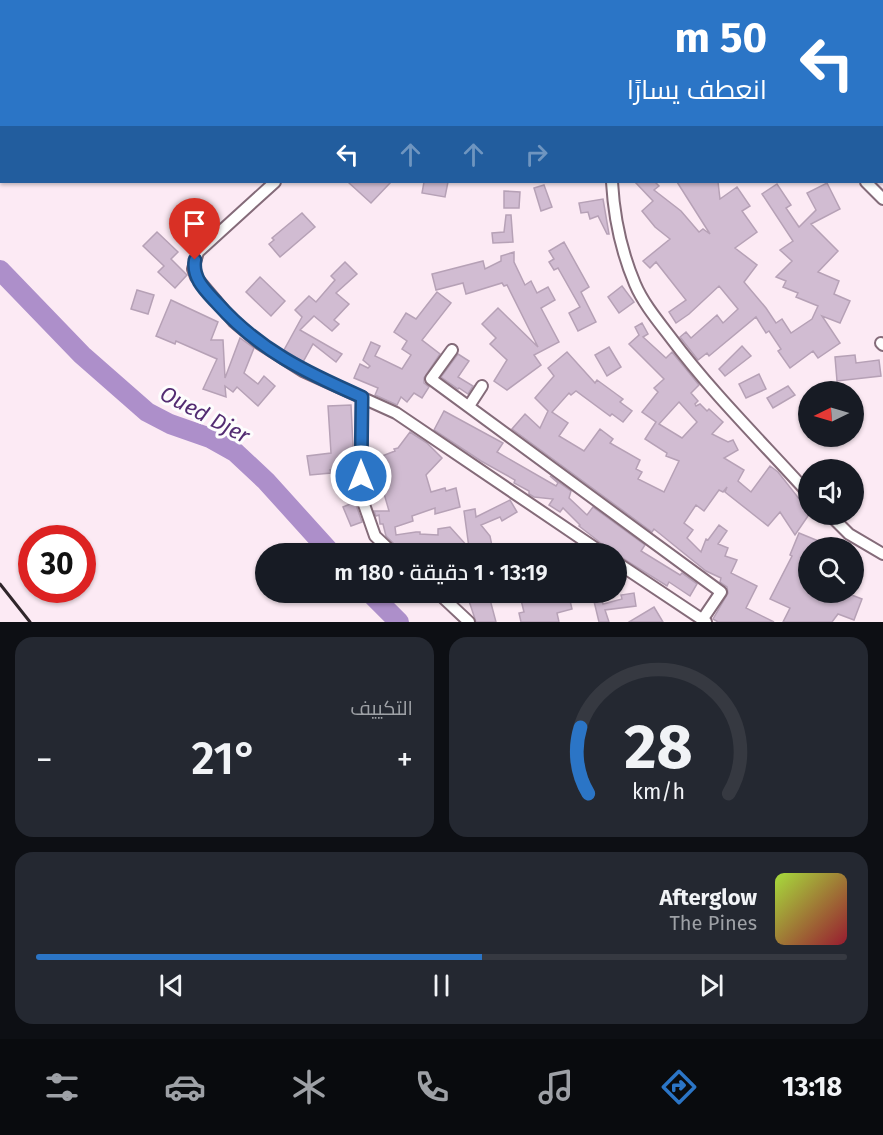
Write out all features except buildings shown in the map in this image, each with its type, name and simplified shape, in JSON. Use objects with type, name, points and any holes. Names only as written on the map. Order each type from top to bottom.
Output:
[{"type":"street","points":[[274,183],[198,252],[193,269],[206,291],[234,322],[260,343],[303,370],[396,413],[588,543]]},
{"type":"street","points":[[612,183],[614,213],[623,252],[636,287],[656,319],[692,366],[798,481]]},
{"type":"street","points":[[867,183],[883,199]]},
{"type":"street","points":[[452,350],[431,379],[721,592],[704,621],[627,569]]},
{"type":"street","points":[[468,406],[482,386]]},
{"type":"street","points":[[362,397],[361,496],[375,536],[382,543]]},
{"type":"street","points":[[840,525],[849,534],[883,554]]},
{"type":"street","points":[[449,603],[469,622]]},
{"type":"waterway","name":"Oued Djer","points":[[0,270],[82,355],[147,412],[170,424],[210,438],[235,452],[266,481],[322,543]]},
{"type":"waterway","name":"Oued Djer","points":[[380,603],[399,622]]},
{"type":"railway","points":[[0,584],[30,622]]},
{"type":"route","points":[[195,260],[193,269],[196,277],[234,322],[260,343],[303,370],[362,397],[361,476]]}]
